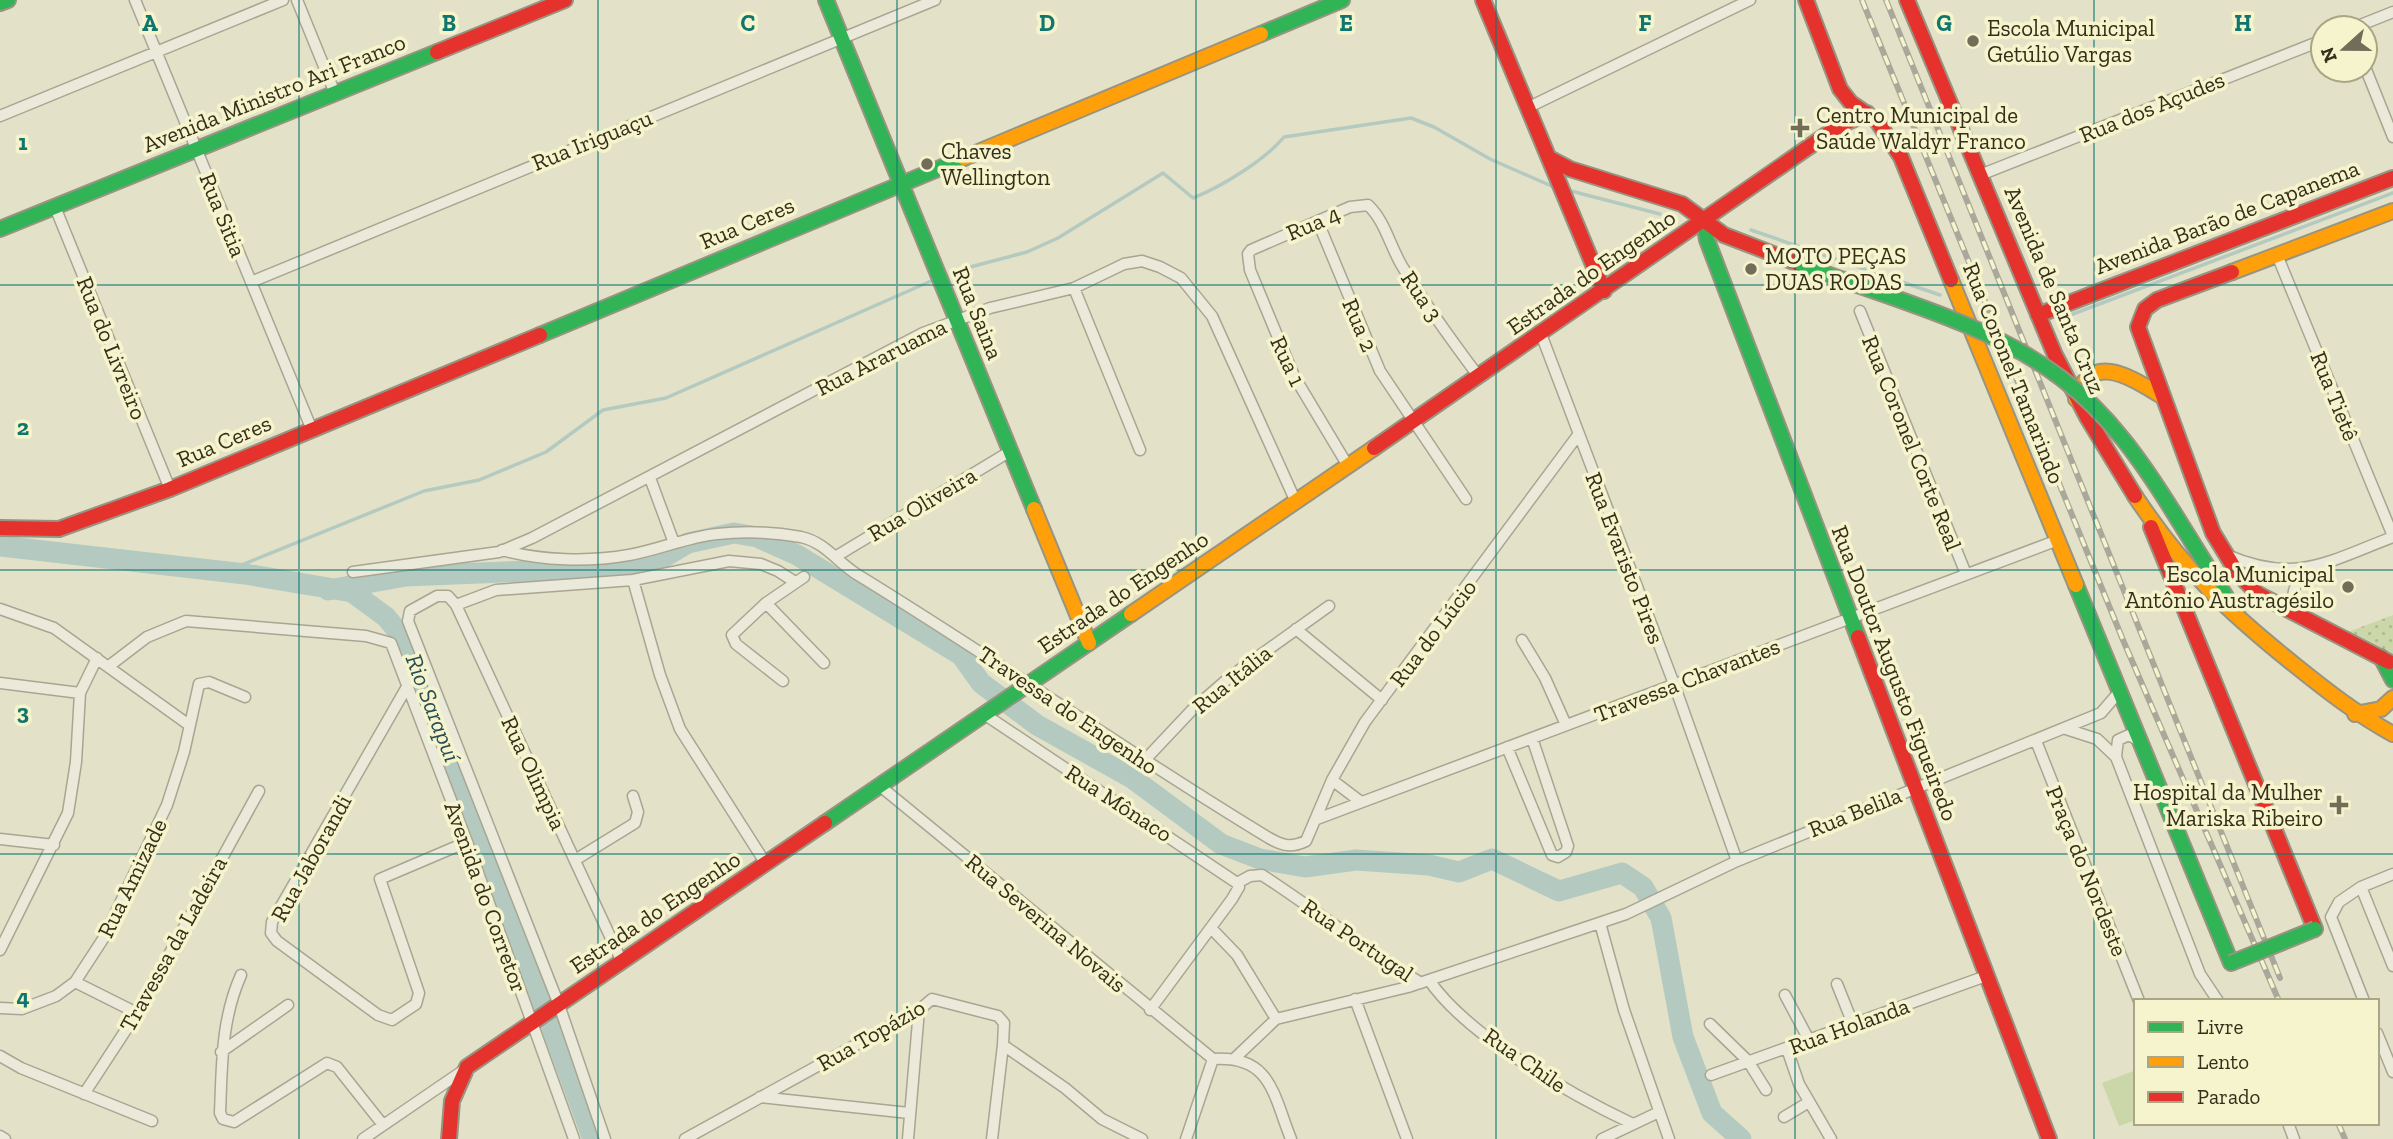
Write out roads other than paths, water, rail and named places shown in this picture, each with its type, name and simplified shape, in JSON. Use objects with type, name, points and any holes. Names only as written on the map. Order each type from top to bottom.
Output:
[{"type":"street","points":[[0,3],[8,0]]},
{"type":"street","name":"Rua Sitia","points":[[135,0],[312,430]]},
{"type":"street","points":[[0,116],[283,0]]},
{"type":"street","points":[[297,0],[334,91]]},
{"type":"street","name":"Avenida Ministro Ari Franco","points":[[0,229],[197,150],[334,91],[565,0]]},
{"type":"street","name":"Rua Saina","points":[[826,0],[1089,643]]},
{"type":"street","name":"Rua Iriguaçu","points":[[251,282],[935,0]]},
{"type":"street","name":"Rua Ceres","points":[[0,528],[60,529],[170,489],[1342,0]]},
{"type":"street","points":[[1483,0],[1605,291]]},
{"type":"street","points":[[1529,107],[1750,0]]},
{"type":"street","name":"Rua Coronel Tamarindo","points":[[1806,0],[1840,89],[1851,103],[1867,113],[1887,132],[1901,157],[2231,963],[2315,929],[2142,503]]},
{"type":"street","name":"Avenida de Santa Cruz","points":[[1907,0],[2076,400],[2142,503],[2192,573],[2245,626],[2355,714],[2393,734]]},
{"type":"street","name":"Rua dos Açudes","points":[[1980,175],[2309,45]]},
{"type":"street","points":[[2372,84],[2393,137]]},
{"type":"street","name":"Estrada do Engenho","points":[[449,1139],[450,1103],[455,1087],[467,1067],[1605,291],[1839,126],[1867,113]]},
{"type":"street","points":[[1551,159],[1570,169],[1682,204],[1704,222],[1740,242],[1990,340],[2039,363],[2079,393],[2120,435],[2175,513],[2196,554],[2245,626]]},
{"type":"street","name":"Avenida Barão de Capanema","points":[[2038,315],[2393,178]]},
{"type":"street","name":"Rua 4","points":[[1251,250],[1362,205],[1374,211]]},
{"type":"street","name":"Rua do Livreiro","points":[[55,207],[170,489]]},
{"type":"street","name":"Rua 3","points":[[1374,211],[1400,264],[1479,377]]},
{"type":"street","points":[[2393,211],[2157,300],[2145,309],[2138,327],[2160,395],[2223,553],[2258,594],[2387,661],[2393,680]]},
{"type":"street","name":"Rua 2","points":[[1318,222],[1380,370],[1466,499]]},
{"type":"street","name":"Rua Doutor Augusto Figueiredo","points":[[1704,222],[1707,240],[2049,1139]]},
{"type":"street","name":"Rua 1","points":[[1251,250],[1248,254],[1250,270],[1294,376],[1348,466]]},
{"type":"street","name":"Rua Tietê","points":[[2277,255],[2393,537]]},
{"type":"street","name":"Rua Araruama","points":[[353,572],[502,550],[532,538],[650,478],[895,346],[956,320],[1074,288],[1110,270],[1142,261],[1181,278],[1212,316],[1296,502]]},
{"type":"street","points":[[1074,288],[1140,450]]},
{"type":"street","name":"Rua Coronel Corte Real","points":[[1860,311],[1966,574]]},
{"type":"street","name":"Rua Evaristo Pires","points":[[1541,334],[1674,684],[1737,861]]},
{"type":"street","points":[[2076,400],[2078,388],[2086,378],[2112,371],[2124,374],[2160,395]]},
{"type":"street","name":"Rua do Lúcio","points":[[1306,841],[1332,780],[1353,740],[1578,435]]},
{"type":"street","name":"Rua Oliveira","points":[[835,557],[1009,452]]},
{"type":"street","points":[[650,478],[674,543]]},
{"type":"street","name":"Travessa do Engenho","points":[[502,550],[527,556],[595,559],[630,555],[713,534],[745,531],[811,539],[1021,689],[1284,846],[1306,841]]},
{"type":"street","points":[[2223,553],[2257,566],[2292,571],[2308,569],[2393,537]]},
{"type":"street","name":"Travessa Chavantes","points":[[1317,818],[2057,540]]},
{"type":"street","points":[[456,605],[510,587],[633,580],[729,561],[761,564],[799,580],[734,630],[732,639],[783,681]]},
{"type":"street","points":[[2299,617],[2292,598],[2295,586],[2308,569]]},
{"type":"street","points":[[633,580],[660,675],[680,729],[766,864]]},
{"type":"street","name":"Avenida do Corretor","points":[[456,605],[448,596],[437,596],[413,608],[408,621],[605,1139]]},
{"type":"street","points":[[766,603],[824,663]]},
{"type":"street","name":"Rua Olimpia","points":[[456,605],[622,961]]},
{"type":"street","name":"Rua Itália","points":[[1144,761],[1192,710],[1231,676],[1329,606]]},
{"type":"street","points":[[0,609],[54,628],[189,725]]},
{"type":"street","name":"Avenida do Corretor","points":[[109,666],[167,626],[197,620],[384,640],[396,651],[535,1021],[574,1139]]},
{"type":"street","points":[[1296,629],[1382,700]]},
{"type":"street","points":[[1522,640],[1545,677],[1566,726]]},
{"type":"street","points":[[0,950],[3,936],[54,845],[73,792],[80,693],[97,658]]},
{"type":"street","name":"Rua Amizade","points":[[0,1008],[22,1009],[43,1004],[75,982],[112,922],[155,831],[181,762],[196,688],[209,682],[245,697]]},
{"type":"street","points":[[0,683],[80,693]]},
{"type":"street","name":"Rua Jaborandi","points":[[408,685],[312,848],[272,922],[271,933],[277,941],[378,1015],[392,1020],[416,1004],[419,993],[380,879],[467,842]]},
{"type":"street","name":"Rua Belila","points":[[1600,923],[1626,914],[1737,861],[2066,729],[2101,713],[2119,692]]},
{"type":"street","points":[[2355,714],[2374,713],[2386,707],[2393,698]]},
{"type":"street","name":"Rua Mônaco","points":[[989,711],[1237,883]]},
{"type":"street","points":[[2066,729],[2097,740],[2116,758]]},
{"type":"street","points":[[2139,741],[2129,735],[2118,740],[2115,746],[2116,758],[2200,974],[2217,999]]},
{"type":"street","points":[[1507,747],[1552,855],[1558,857],[1566,852],[1568,846],[1532,738]]},
{"type":"street","name":"Praça do Nordeste","points":[[2036,741],[2138,999]]},
{"type":"street","points":[[1332,780],[1361,802]]},
{"type":"street","name":"Rua Severina Novais","points":[[880,786],[1213,1059]]},
{"type":"street","name":"Travessa da Ladeira","points":[[84,1094],[137,1013],[259,791]]},
{"type":"street","points":[[575,860],[614,839],[635,823],[639,812],[634,796]]},
{"type":"street","points":[[0,839],[54,845]]},
{"type":"street","points":[[2363,999],[2331,916],[2339,902],[2361,887],[2393,874]]},
{"type":"street","name":"Rua Portugal","points":[[1237,883],[1250,876],[1262,875],[1362,947],[1425,981]]},
{"type":"street","points":[[1150,1010],[1232,899],[1239,887],[1237,883]]},
{"type":"street","points":[[2361,887],[2393,966]]},
{"type":"street","points":[[1235,1058],[1276,1019],[1425,981],[1600,923],[1623,1010],[1669,1139]]},
{"type":"street","points":[[1211,928],[1237,955],[1276,1019]]},
{"type":"street","points":[[241,975],[229,1006],[221,1052],[220,1113],[228,1122],[234,1122],[327,1063],[337,1066],[383,1125]]},
{"type":"street","name":"Rua Holanda","points":[[1711,1074],[1986,976]]},
{"type":"street","name":"Rua Chile","points":[[1425,981],[1446,1002],[1502,1046],[1583,1100],[1633,1124]]},
{"type":"street","points":[[75,982],[137,1013]]},
{"type":"street","points":[[1837,984],[1853,1024]]},
{"type":"street","points":[[1785,995],[1809,1040]]},
{"type":"street","name":"Rua Topázio","points":[[685,1139],[919,1010],[928,1000],[936,999],[998,1016],[1004,1023],[1003,1045]]},
{"type":"street","points":[[1354,999],[1408,1139]]},
{"type":"street","points":[[221,1052],[288,1005]]},
{"type":"street","points":[[908,1139],[919,1010]]},
{"type":"street","points":[[1710,1024],[1748,1062],[1766,1090]]},
{"type":"street","points":[[2379,1037],[2390,1058],[2393,1072]]},
{"type":"street","points":[[992,1139],[1003,1045],[1065,1088],[1102,1119],[1129,1137],[1142,1139]]},
{"type":"street","points":[[1787,1049],[1809,1102],[1831,1139]]},
{"type":"street","points":[[0,1056],[152,1121]]},
{"type":"street","points":[[1186,1139],[1213,1059],[1235,1058],[1257,1067],[1264,1076],[1291,1139]]},
{"type":"street","points":[[363,1139],[467,1067]]},
{"type":"street","points":[[759,1097],[909,1113]]},
{"type":"street","points":[[1784,1117],[1809,1102]]},
{"type":"street","points":[[1602,1139],[1660,1112]]},
{"type":"street","points":[[0,1136],[5,1139]]},
{"type":"waterway","points":[[955,271],[1027,252],[1058,238],[1163,173],[1193,198],[1242,172],[1266,155],[1284,137],[1411,118],[1434,127],[1490,159],[1556,188]]},
{"type":"waterway","points":[[1567,190],[1660,214]]},
{"type":"waterway","points":[[2065,317],[2393,193]]},
{"type":"waterway","points":[[1751,230],[1940,295]]},
{"type":"waterway","points":[[207,570],[239,566],[424,491],[479,480],[546,452],[603,410],[666,398],[931,281]]},
{"type":"waterway","points":[[328,590],[406,576],[649,566],[688,543],[734,533],[757,537],[797,555],[961,655],[981,683],[1037,725],[1132,778],[1221,844],[1260,859],[1305,867],[1356,860],[1429,865],[1459,872],[1492,859],[1559,891],[1622,873],[1643,887],[1661,918],[1683,1037],[1712,1113],[1741,1139]]},
{"type":"waterway","name":"Rio Sarapuí","points":[[0,546],[245,574],[352,592],[386,617],[411,647],[593,1139]]},
{"type":"railway","points":[[1862,0],[2123,640],[2278,999]]},
{"type":"railway","points":[[1886,0],[2280,978]]},
{"type":"railway","points":[[2339,1125],[2345,1139]]},
{"type":"place","name":"Escola Municipal Getúlio Vargas","points":[[1973,41]]},
{"type":"place","name":"Centro Municipal de Saúde Waldyr Franco","points":[[1800,128]]},
{"type":"place","name":"Chaves Wellington","points":[[927,164]]},
{"type":"place","name":"MOTO PEÇAS DUAS RODAS","points":[[1751,269]]},
{"type":"place","name":"Escola Municipal Antônio Austragésilo","points":[[2348,587]]},
{"type":"place","name":"Hospital da Mulher Mariska Ribeiro","points":[[2339,805]]}]
